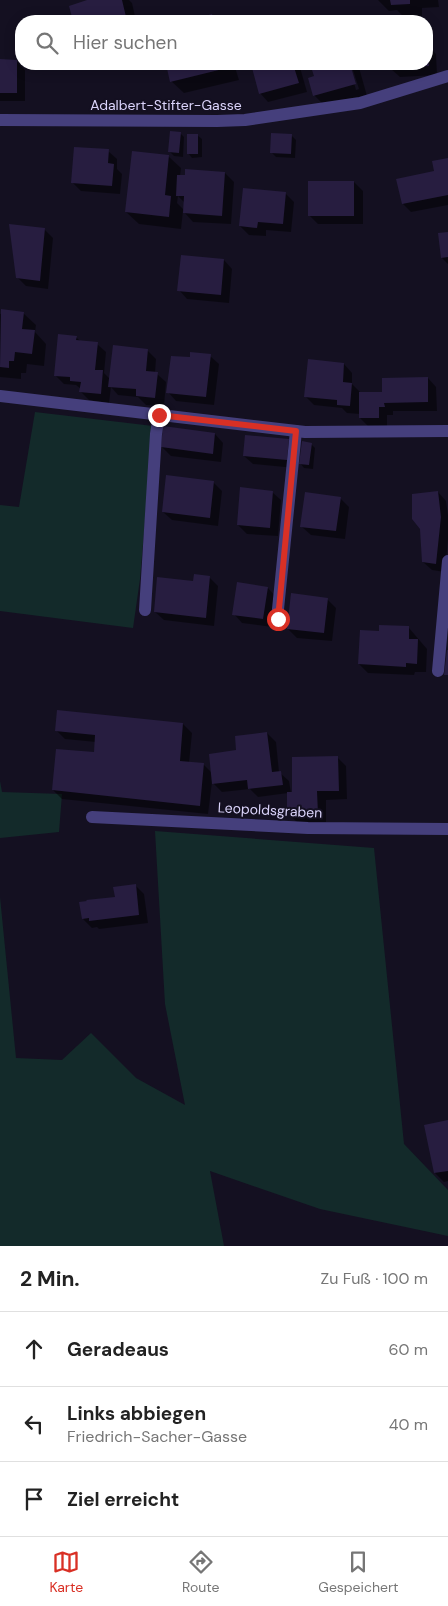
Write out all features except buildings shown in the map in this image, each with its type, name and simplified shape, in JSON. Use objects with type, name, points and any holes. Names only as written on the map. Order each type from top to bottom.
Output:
[{"type":"street","name":"Adalbert-Stifter-Gasse","points":[[0,120],[245,120],[360,103],[448,76]]},
{"type":"street","points":[[0,396],[296,431],[448,431]]},
{"type":"street","points":[[145,610],[156,434],[159,415]]},
{"type":"street","points":[[278,619],[296,431]]},
{"type":"street","points":[[438,671],[448,561]]},
{"type":"street","name":"Leopoldsgraben","points":[[92,817],[308,828],[448,829]]},
{"type":"green space","points":[[35,412],[153,426],[140,579],[133,628],[0,611],[0,505],[19,507]]},
{"type":"green space","points":[[0,781],[2,792],[62,794],[59,832],[0,838]]},
{"type":"green space","points":[[155,831],[374,848],[404,1144],[448,1190],[448,1236],[320,1209],[210,1171],[224,1246],[0,1246],[0,897],[16,1058],[62,1060],[91,1033],[136,1078],[185,1105],[165,1004]]},
{"type":"route","points":[[159,415],[296,431],[278,619]]}]
